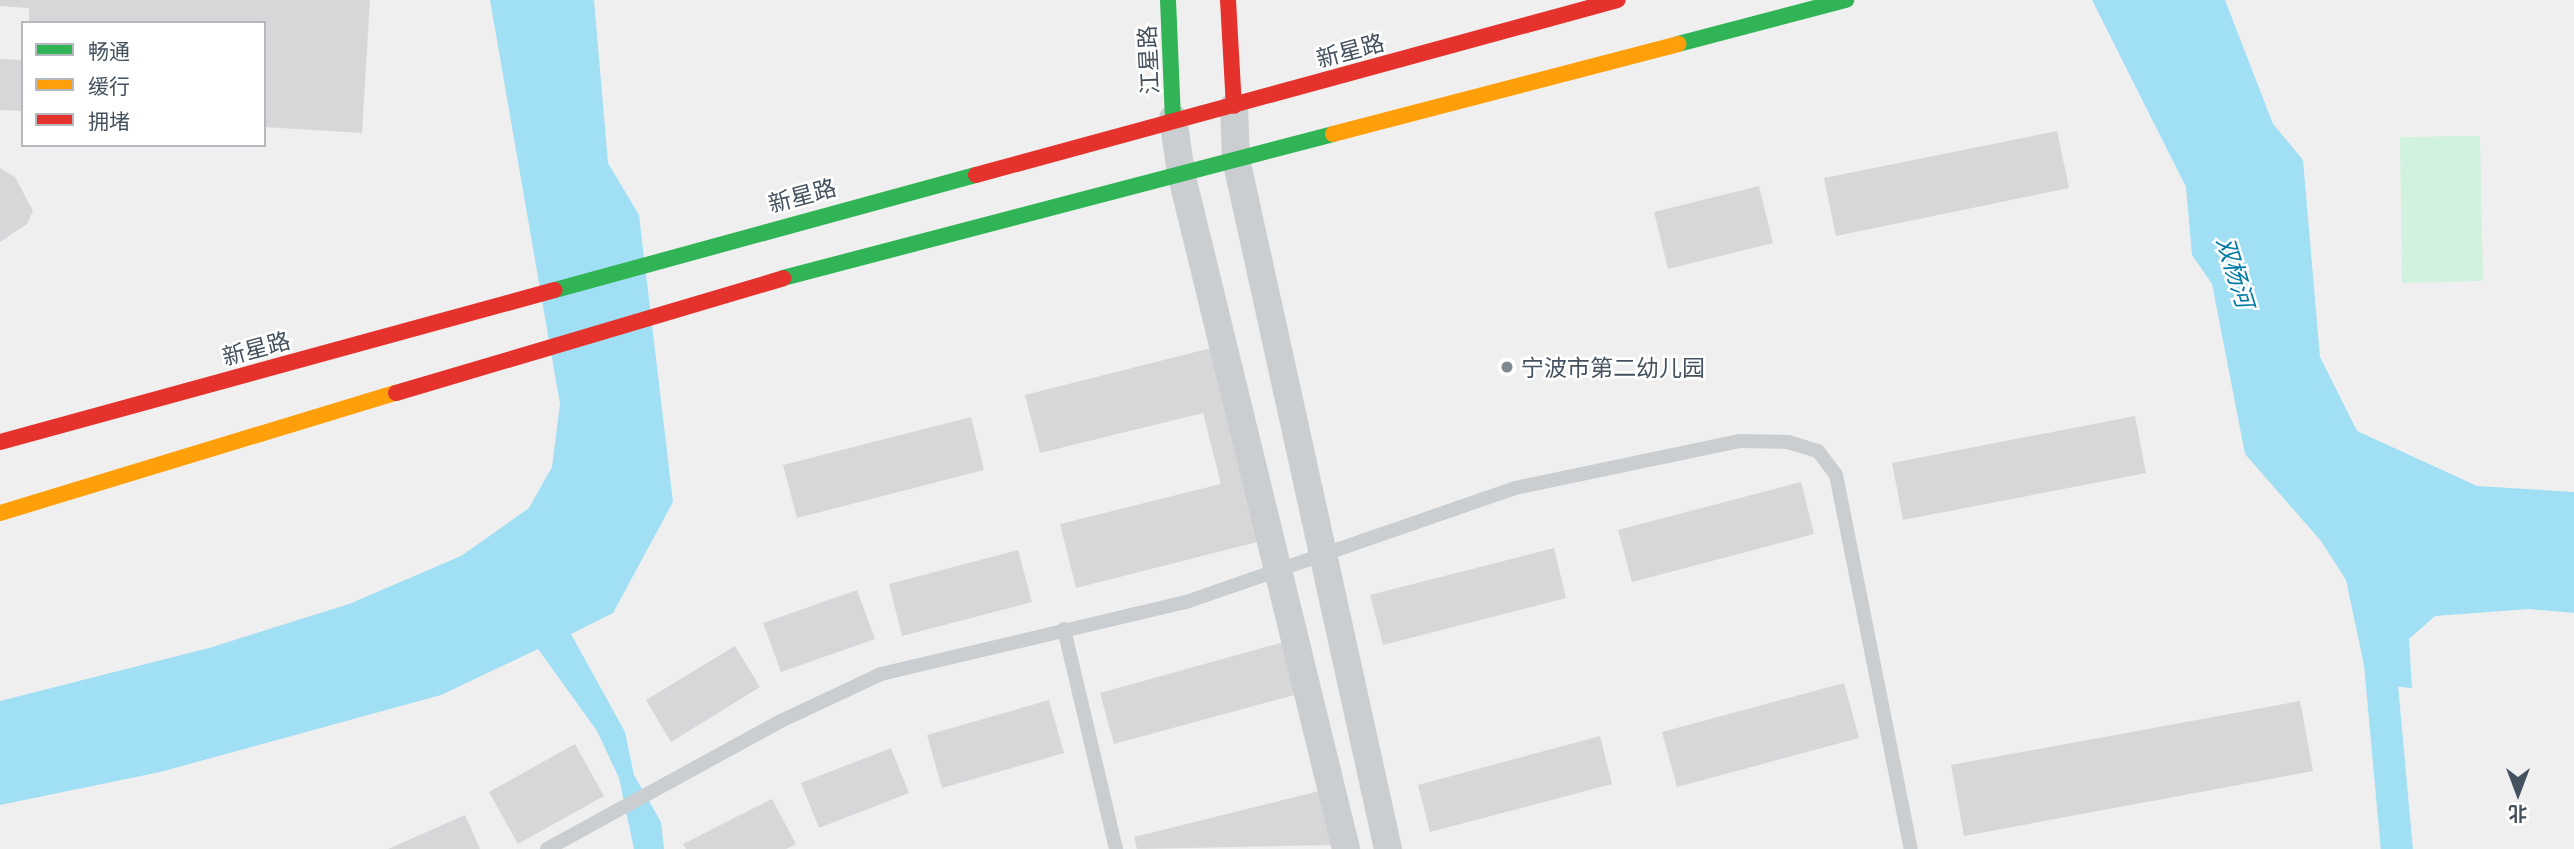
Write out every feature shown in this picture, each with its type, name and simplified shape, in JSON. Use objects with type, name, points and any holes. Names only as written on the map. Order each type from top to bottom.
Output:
[{"type":"main road","name":"江星路","points":[[1168,0],[1173,118]]},
{"type":"main road","points":[[1228,0],[1234,106]]},
{"type":"main road","name":"新星路","points":[[0,442],[1173,118],[1234,106],[1618,0]]},
{"type":"main road","points":[[0,513],[752,286],[1846,0]]},
{"type":"street","points":[[1234,106],[1236,159],[1388,849]]},
{"type":"street","points":[[1173,118],[1181,173],[1346,849]]},
{"type":"lane","points":[[547,849],[783,720],[881,674],[1185,602],[1322,558],[1515,488],[1690,448],[1788,442],[1818,452],[1836,475],[1912,849]]},
{"type":"lane","points":[[1064,629],[1116,849]]},
{"type":"green space","points":[[2480,136],[2483,281],[2402,283],[2400,137]]},
{"type":"water","points":[[490,0],[594,0],[608,163],[639,215],[673,502],[613,613],[571,634],[625,732],[634,775],[661,822],[664,849],[634,849],[619,778],[597,731],[538,649],[441,695],[160,772],[0,805],[0,701],[209,648],[349,604],[461,556],[529,508],[552,467],[560,404]]},
{"type":"water","name":"双杨河","points":[[2092,0],[2225,0],[2273,124],[2303,160],[2320,357],[2357,431],[2477,486],[2574,492],[2574,613],[2529,609],[2435,616],[2409,639],[2412,688],[2368,684],[2346,580],[2321,541],[2245,454],[2212,284],[2192,255],[2186,187]]},
{"type":"building","points":[[0,0],[370,0],[362,133],[266,127],[266,21],[29,21],[29,8],[0,6]]},
{"type":"building","points":[[0,59],[21,60],[21,111],[0,110]]},
{"type":"building","points":[[2057,131],[2069,188],[1836,236],[1824,178]]},
{"type":"building","points":[[0,168],[15,177],[33,211],[27,224],[0,242]]},
{"type":"building","points":[[1759,186],[1773,243],[1668,269],[1654,212]]},
{"type":"building","points":[[1215,347],[1265,540],[1076,588],[1060,524],[1221,484],[1203,413],[1040,453],[1025,395]]},
{"type":"building","points":[[2135,416],[2146,473],[1903,520],[1892,463]]},
{"type":"building","points":[[971,417],[984,470],[797,518],[783,465]]},
{"type":"building","points":[[1801,482],[1814,534],[1632,582],[1618,530]]},
{"type":"building","points":[[1554,548],[1566,598],[1383,645],[1370,595]]},
{"type":"building","points":[[1018,550],[1032,602],[902,636],[889,584]]},
{"type":"building","points":[[857,590],[875,639],[781,672],[763,623]]},
{"type":"building","points":[[1284,642],[1298,694],[1114,744],[1100,693]]},
{"type":"building","points":[[735,646],[760,687],[671,742],[646,700]]},
{"type":"building","points":[[1844,683],[1859,738],[1677,787],[1662,732]]},
{"type":"building","points":[[1049,700],[1064,753],[942,788],[927,735]]},
{"type":"building","points":[[2300,701],[2313,771],[1964,836],[1951,765]]},
{"type":"building","points":[[1600,736],[1612,784],[1430,832],[1418,785]]},
{"type":"building","points":[[575,744],[604,796],[518,844],[489,792]]},
{"type":"building","points":[[891,748],[909,793],[819,828],[801,783]]},
{"type":"building","points":[[1319,791],[1333,845],[1137,849],[1134,837]]},
{"type":"building","points":[[772,799],[796,844],[786,849],[686,849],[683,844]]},
{"type":"building","points":[[465,815],[480,849],[388,849]]},
{"type":"waterway","points":[[2378,642],[2397,849]]},
{"type":"traffic: fast","points":[[1168,0],[1173,118]]},
{"type":"traffic: fast","points":[[1678,44],[1846,0]]},
{"type":"traffic: fast","points":[[783,278],[1333,134]]},
{"type":"traffic: fast","points":[[555,290],[976,175]]},
{"type":"traffic: slow","points":[[1333,134],[1678,44]]},
{"type":"traffic: slow","points":[[0,513],[396,393]]},
{"type":"traffic: jam","points":[[1228,0],[1234,106]]},
{"type":"traffic: jam","points":[[976,175],[1618,0]]},
{"type":"traffic: jam","points":[[396,393],[783,278]]},
{"type":"traffic: jam","points":[[0,442],[555,290]]},
{"type":"place","name":"宁波市第二幼儿园","points":[[1507,367]]}]
